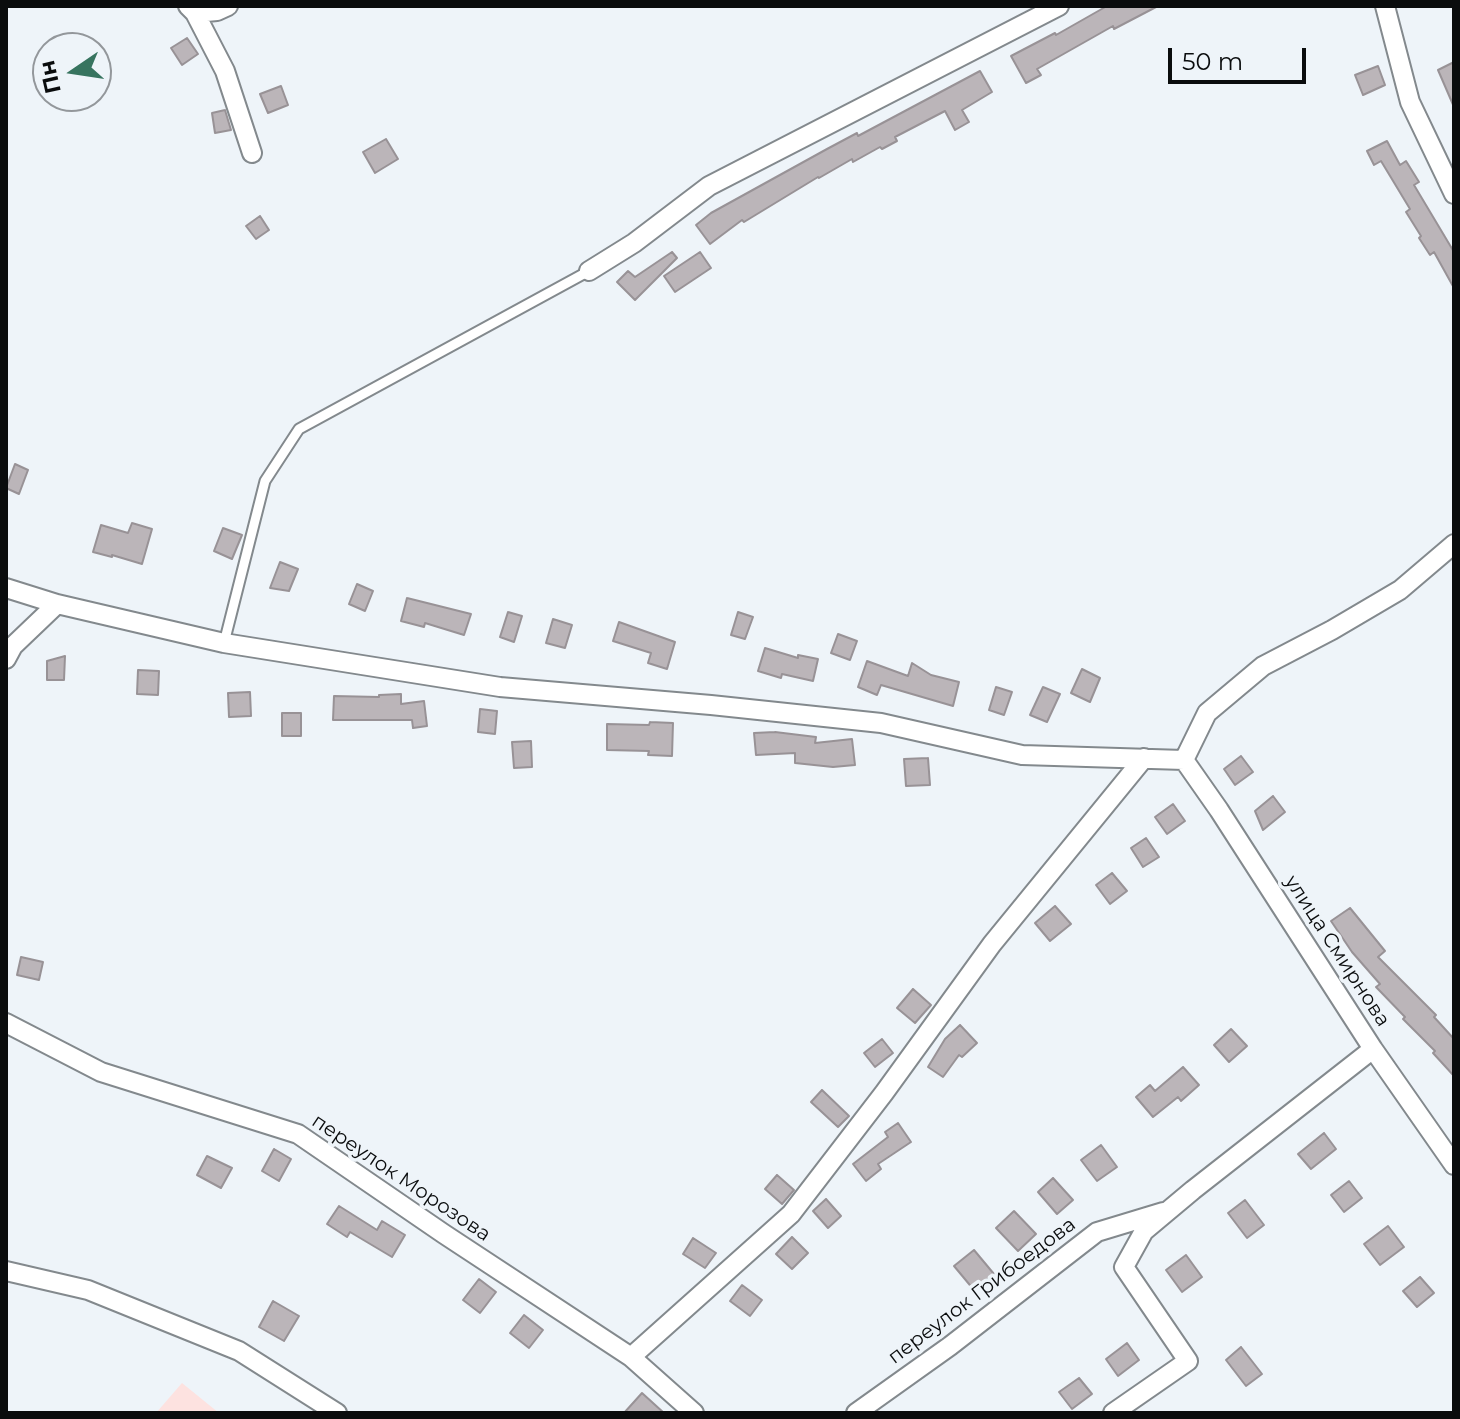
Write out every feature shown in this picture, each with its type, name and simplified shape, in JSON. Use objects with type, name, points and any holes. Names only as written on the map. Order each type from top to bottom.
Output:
[{"type":"street","points":[[191,9],[217,11],[228,6]]},
{"type":"street","points":[[589,271],[634,243],[709,186],[1059,6]]},
{"type":"street","points":[[1385,6],[1410,102],[1454,194]]},
{"type":"street","points":[[191,9],[225,71],[252,153]]},
{"type":"street","points":[[6,588],[57,604],[224,643],[500,687],[881,723],[1022,755],[1184,760],[1207,713],[1263,666],[1400,590],[1454,544]]},
{"type":"street","points":[[6,659],[13,646],[57,604]]},
{"type":"street","points":[[631,1357],[791,1214],[992,944],[1144,758]]},
{"type":"street","name":"улица Смирнова","points":[[1184,760],[1373,1049],[1454,1165]]},
{"type":"street","name":"переулок Морозова","points":[[6,1023],[101,1072],[298,1134],[631,1357],[694,1413]]},
{"type":"street","name":"переулок Грибоедова","points":[[856,1413],[950,1346],[1097,1232],[1170,1210],[1373,1049]]},
{"type":"street","points":[[1113,1413],[1188,1361],[1124,1267],[1144,1231],[1170,1210]]},
{"type":"street","points":[[6,1271],[88,1290],[239,1351],[337,1413]]},
{"type":"lane","points":[[224,643],[265,481],[299,429],[589,271]]},
{"type":"shaded area","points":[[182,1383],[219,1413],[156,1413]]},
{"type":"building","points":[[1107,6],[1158,6],[1114,29],[1113,26],[1037,69],[1041,75],[1026,83],[1011,56]]},
{"type":"building","points":[[187,38],[198,54],[182,65],[171,48]]},
{"type":"building","points":[[1454,62],[1454,107],[1438,70]]},
{"type":"building","points":[[1378,66],[1385,85],[1363,95],[1355,75]]},
{"type":"building","points":[[980,71],[992,92],[962,110],[969,122],[955,130],[945,111],[895,137],[897,141],[853,162],[852,159],[744,222],[742,220],[710,244],[696,225],[711,213],[827,149],[857,133],[858,136]]},
{"type":"building","points":[[281,86],[288,105],[268,113],[260,94]]},
{"type":"building","points":[[225,110],[231,130],[215,133],[212,113]]},
{"type":"building","points":[[386,139],[398,159],[375,173],[363,152]]},
{"type":"building","points":[[1387,141],[1400,165],[1406,161],[1419,182],[1414,185],[1454,252],[1454,288],[1434,252],[1430,255],[1419,238],[1421,236],[1406,212],[1410,209],[1381,161],[1374,165],[1367,151]]},
{"type":"building","points":[[260,216],[269,230],[256,239],[246,226]]},
{"type":"building","points":[[672,252],[677,258],[635,300],[617,282],[628,271],[635,277]]},
{"type":"building","points":[[700,252],[711,268],[675,292],[664,276]]},
{"type":"building","points":[[15,464],[28,470],[19,494],[6,488]]},
{"type":"building","points":[[132,523],[152,529],[142,564],[93,552],[101,525],[128,533]]},
{"type":"building","points":[[223,528],[242,535],[232,559],[214,551]]},
{"type":"building","points":[[280,562],[298,569],[289,591],[270,588]]},
{"type":"building","points":[[357,584],[373,591],[365,611],[349,604]]},
{"type":"building","points":[[407,598],[471,614],[464,635],[425,623],[424,627],[401,621]]},
{"type":"building","points":[[508,612],[522,616],[514,642],[500,637]]},
{"type":"building","points":[[738,612],[753,617],[745,639],[731,635]]},
{"type":"building","points":[[553,619],[572,625],[565,648],[546,643]]},
{"type":"building","points":[[619,622],[675,642],[667,669],[648,663],[651,653],[613,641]]},
{"type":"building","points":[[838,634],[857,641],[850,660],[831,653]]},
{"type":"building","points":[[765,648],[798,658],[798,655],[818,659],[813,681],[782,674],[781,678],[758,671]]},
{"type":"building","points":[[65,656],[64,680],[47,680],[47,661]]},
{"type":"building","points":[[867,661],[908,676],[912,663],[931,675],[959,682],[953,706],[881,685],[877,695],[858,687]]},
{"type":"building","points":[[1082,669],[1100,678],[1090,702],[1071,693]]},
{"type":"building","points":[[138,670],[159,671],[158,695],[137,694]]},
{"type":"building","points":[[996,687],[1012,692],[1004,715],[989,710]]},
{"type":"building","points":[[1043,687],[1060,694],[1047,722],[1030,715]]},
{"type":"building","points":[[250,692],[251,716],[229,717],[228,693]]},
{"type":"building","points":[[401,694],[401,704],[424,701],[427,726],[413,728],[412,720],[333,720],[334,696]]},
{"type":"building","points":[[480,709],[497,711],[495,734],[478,732]]},
{"type":"building","points":[[282,713],[301,713],[301,736],[282,736]]},
{"type":"building","points":[[650,722],[673,723],[672,756],[648,755],[649,751],[607,750],[607,724],[649,725]]},
{"type":"building","points":[[754,733],[816,737],[815,743],[852,739],[855,765],[833,767],[795,763],[795,753],[756,755]]},
{"type":"building","points":[[531,741],[532,767],[514,768],[512,742]]},
{"type":"building","points":[[1241,756],[1253,772],[1235,785],[1224,769]]},
{"type":"building","points":[[928,758],[930,785],[906,786],[904,759]]},
{"type":"building","points":[[1273,796],[1285,812],[1263,830],[1255,811]]},
{"type":"building","points":[[1173,804],[1185,821],[1167,834],[1155,817]]},
{"type":"building","points":[[1146,838],[1159,857],[1143,867],[1131,848]]},
{"type":"building","points":[[1112,873],[1127,891],[1110,904],[1096,885]]},
{"type":"building","points":[[1055,906],[1071,924],[1050,941],[1035,923]]},
{"type":"building","points":[[1350,908],[1385,951],[1378,957],[1436,1015],[1434,1017],[1454,1039],[1454,1076],[1376,987],[1380,984],[1352,952],[1331,921]]},
{"type":"building","points":[[21,957],[43,962],[39,980],[17,975]]},
{"type":"building","points":[[913,989],[931,1005],[915,1023],[897,1008]]},
{"type":"building","points":[[960,1025],[977,1043],[962,1057],[959,1055],[943,1077],[928,1067],[945,1039]]},
{"type":"building","points":[[1231,1029],[1247,1046],[1229,1062],[1214,1045]]},
{"type":"building","points":[[882,1039],[893,1053],[875,1067],[864,1053]]},
{"type":"building","points":[[1183,1067],[1199,1085],[1181,1101],[1178,1097],[1153,1117],[1136,1097],[1150,1085],[1155,1091]]},
{"type":"building","points":[[822,1090],[849,1116],[838,1127],[811,1102]]},
{"type":"building","points":[[898,1123],[911,1142],[878,1164],[881,1169],[866,1181],[853,1164],[888,1137],[885,1132]]},
{"type":"building","points":[[1324,1133],[1336,1149],[1311,1169],[1298,1154]]},
{"type":"building","points":[[1101,1145],[1117,1167],[1097,1181],[1081,1160]]},
{"type":"building","points":[[274,1149],[291,1159],[279,1181],[262,1171]]},
{"type":"building","points":[[207,1156],[232,1168],[221,1188],[197,1175]]},
{"type":"building","points":[[777,1175],[794,1190],[782,1204],[765,1189]]},
{"type":"building","points":[[1053,1178],[1073,1200],[1057,1214],[1038,1192]]},
{"type":"building","points":[[1349,1181],[1362,1198],[1344,1212],[1331,1195]]},
{"type":"building","points":[[826,1199],[841,1216],[828,1228],[813,1211]]},
{"type":"building","points":[[1245,1200],[1264,1225],[1247,1238],[1228,1213]]},
{"type":"building","points":[[339,1206],[377,1230],[382,1221],[405,1235],[392,1257],[350,1232],[347,1237],[327,1224]]},
{"type":"building","points":[[1014,1211],[1036,1234],[1018,1251],[996,1228]]},
{"type":"building","points":[[1388,1226],[1404,1247],[1380,1265],[1364,1244]]},
{"type":"building","points":[[792,1237],[808,1253],[792,1269],[776,1254]]},
{"type":"building","points":[[693,1238],[716,1253],[705,1268],[683,1254]]},
{"type":"building","points":[[974,1250],[994,1274],[974,1290],[954,1266]]},
{"type":"building","points":[[1186,1255],[1202,1277],[1182,1292],[1166,1270]]},
{"type":"building","points":[[1420,1277],[1434,1293],[1417,1307],[1403,1291]]},
{"type":"building","points":[[479,1279],[496,1292],[480,1313],[463,1300]]},
{"type":"building","points":[[742,1285],[762,1300],[750,1316],[730,1301]]},
{"type":"building","points":[[273,1301],[299,1316],[284,1341],[259,1327]]},
{"type":"building","points":[[524,1315],[543,1330],[529,1348],[510,1333]]},
{"type":"building","points":[[1127,1343],[1139,1360],[1118,1376],[1106,1359]]},
{"type":"building","points":[[1241,1347],[1262,1374],[1246,1386],[1226,1360]]},
{"type":"building","points":[[1079,1378],[1092,1394],[1072,1409],[1059,1392]]},
{"type":"building","points":[[642,1393],[664,1413],[624,1413]]}]
